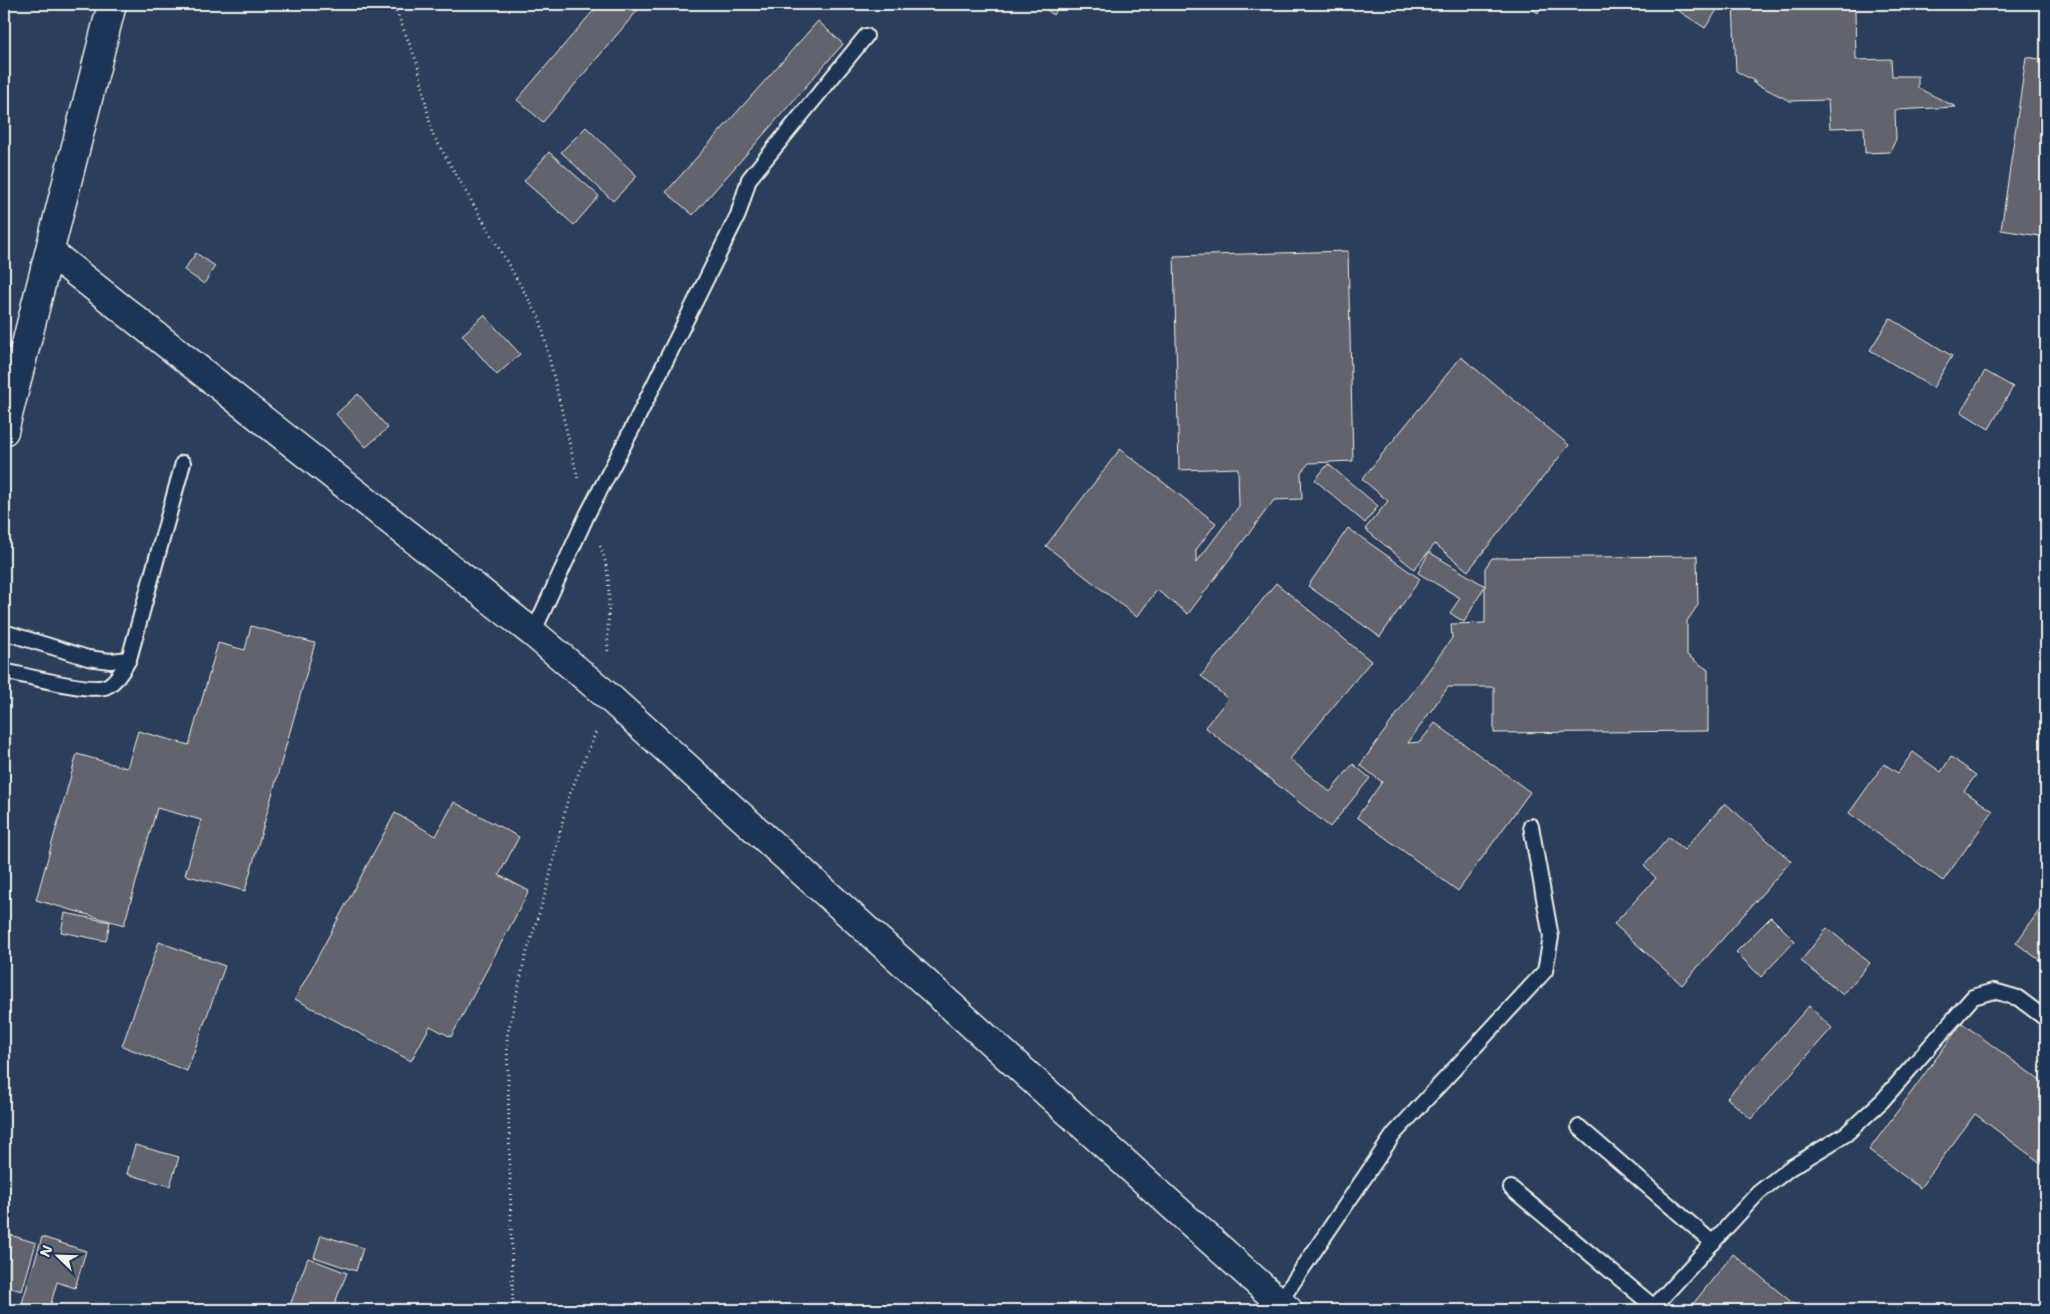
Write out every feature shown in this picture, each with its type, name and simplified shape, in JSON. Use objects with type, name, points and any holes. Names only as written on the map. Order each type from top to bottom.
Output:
[{"type":"street","points":[[4,431],[50,252],[106,8]]},
{"type":"street","points":[[50,252],[533,633],[610,698],[1284,1306]]},
{"type":"lane","points":[[533,633],[586,515],[633,427],[733,224],[749,180],[866,36]]},
{"type":"lane","points":[[4,671],[92,689],[107,686],[118,676],[129,659],[183,464]]},
{"type":"lane","points":[[4,632],[88,658],[110,661],[129,659]]},
{"type":"lane","points":[[1284,1306],[1394,1134],[1545,970],[1551,937],[1532,826]]},
{"type":"lane","points":[[1511,1188],[1652,1309],[1758,1193],[1790,1168],[1846,1134],[1882,1101],[1973,997],[1994,991],[2018,998],[2046,1019]]},
{"type":"lane","points":[[1579,1126],[1713,1243]]},
{"type":"path","points":[[389,4],[397,13],[418,65],[432,133],[540,319],[586,515],[604,555],[609,604],[607,646],[610,698],[568,798],[547,888],[525,958],[507,1037],[513,1310]]},
{"type":"building","points":[[599,4],[643,4],[543,122],[517,100]]},
{"type":"building","points":[[1040,4],[1062,4],[1053,15]]},
{"type":"building","points":[[1525,4],[1544,4],[1538,13]]},
{"type":"building","points":[[1668,4],[1721,4],[1705,28]]},
{"type":"building","points":[[1733,4],[1842,4],[1855,10],[1856,60],[1891,59],[1892,76],[1918,76],[1918,88],[1956,107],[1895,110],[1896,139],[1890,152],[1865,153],[1864,127],[1830,128],[1828,100],[1790,101],[1752,82],[1756,82],[1736,71]]},
{"type":"building","points":[[818,21],[843,44],[693,215],[666,192]]},
{"type":"building","points":[[2026,57],[2046,60],[2046,237],[2001,230]]},
{"type":"building","points":[[586,127],[637,176],[613,201],[561,152]]},
{"type":"building","points":[[549,152],[599,196],[574,225],[524,181]]},
{"type":"building","points":[[1348,251],[1353,461],[1309,463],[1301,472],[1302,499],[1274,500],[1188,614],[1157,590],[1137,617],[1046,546],[1120,449],[1216,523],[1196,550],[1196,563],[1239,506],[1238,468],[1179,470],[1174,256]]},
{"type":"building","points":[[196,253],[215,266],[204,284],[184,270]]},
{"type":"building","points":[[484,315],[520,354],[497,375],[462,335]]},
{"type":"building","points":[[1890,318],[1952,356],[1933,388],[1870,350]]},
{"type":"building","points":[[1461,357],[1569,445],[1468,571],[1435,544],[1414,569],[1365,529],[1388,501],[1362,479]]},
{"type":"building","points":[[1985,371],[2013,387],[1989,429],[1961,412]]},
{"type":"building","points":[[358,394],[388,428],[366,447],[336,414]]},
{"type":"building","points":[[1328,464],[1378,506],[1365,523],[1315,480]]},
{"type":"building","points":[[1348,528],[1420,579],[1380,637],[1308,586]]},
{"type":"building","points":[[1429,552],[1485,586],[1464,622],[1450,613],[1460,598],[1418,573]]},
{"type":"building","points":[[1697,556],[1698,605],[1687,621],[1687,655],[1708,670],[1708,731],[1494,733],[1494,687],[1448,687],[1408,743],[1420,742],[1435,723],[1530,792],[1458,891],[1357,817],[1382,782],[1360,765],[1452,638],[1451,624],[1485,623],[1485,568],[1492,558]]},
{"type":"building","points":[[1276,583],[1371,661],[1290,759],[1330,792],[1353,764],[1370,778],[1330,827],[1205,727],[1228,699],[1201,676]]},
{"type":"building","points":[[251,626],[315,643],[245,891],[185,875],[201,820],[157,808],[124,925],[36,900],[77,754],[127,768],[138,731],[189,745],[218,643],[245,650]]},
{"type":"building","points":[[1913,752],[1941,772],[1951,757],[1976,775],[1964,791],[1993,811],[1943,881],[1849,813],[1884,764],[1898,773]]},
{"type":"building","points":[[454,802],[519,837],[499,875],[529,891],[451,1037],[430,1026],[411,1061],[295,999],[395,813],[436,836]]},
{"type":"building","points":[[1725,803],[1791,861],[1682,985],[1614,924],[1656,878],[1644,866],[1669,837],[1684,850]]},
{"type":"building","points":[[2046,901],[2046,965],[2016,943]]},
{"type":"building","points":[[65,913],[110,922],[106,941],[61,932]]},
{"type":"building","points":[[1771,917],[1795,941],[1761,977],[1736,952]]},
{"type":"building","points":[[1827,928],[1870,963],[1843,995],[1801,961]]},
{"type":"building","points":[[159,942],[225,966],[187,1071],[122,1046]]},
{"type":"building","points":[[1809,1006],[1832,1028],[1751,1119],[1727,1098]]},
{"type":"building","points":[[1962,1023],[2046,1085],[2046,1167],[1975,1114],[1920,1188],[1869,1150]]},
{"type":"building","points":[[135,1145],[179,1157],[170,1186],[127,1174]]},
{"type":"building","points":[[4,1233],[36,1243],[22,1291],[4,1286]]},
{"type":"building","points":[[321,1235],[363,1248],[356,1271],[314,1257]]},
{"type":"building","points":[[42,1237],[86,1251],[75,1288],[57,1282],[49,1310],[20,1310]]},
{"type":"building","points":[[1733,1254],[1801,1310],[1688,1310]]},
{"type":"building","points":[[308,1258],[347,1273],[332,1310],[302,1310],[290,1305]]}]
